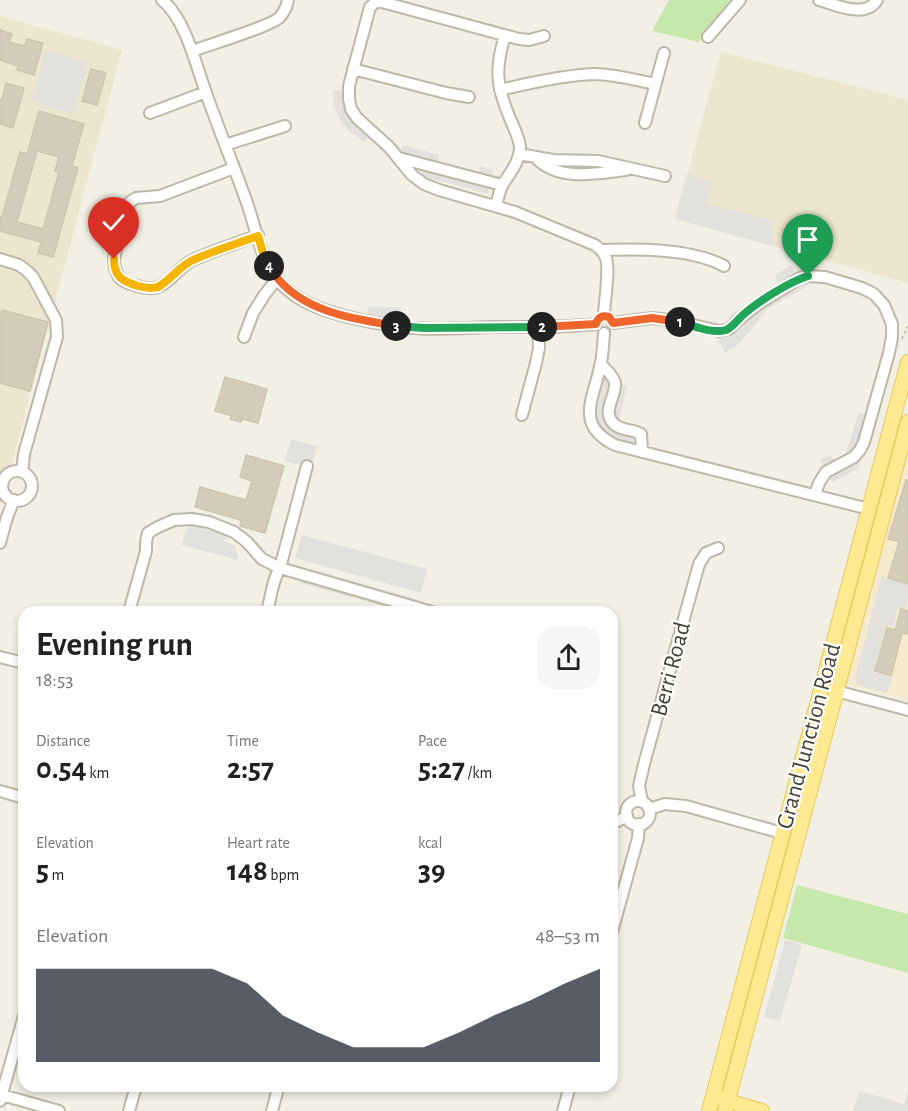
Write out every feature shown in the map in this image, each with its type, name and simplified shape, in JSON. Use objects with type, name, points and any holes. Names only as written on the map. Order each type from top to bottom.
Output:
[{"type":"main road","name":"Grand Junction Road","points":[[709,1111],[908,362]]},
{"type":"main road","points":[[897,403],[908,393]]},
{"type":"main road","name":"Grand Junction Road","points":[[726,1106],[908,422]]},
{"type":"main road","points":[[869,509],[884,514]]},
{"type":"main road","points":[[822,687],[836,691]]},
{"type":"main road","points":[[782,833],[797,836]]},
{"type":"main road","points":[[713,1096],[726,1106],[762,1111]]},
{"type":"street","points":[[162,0],[174,12],[192,51],[269,268],[292,294],[323,310],[398,327],[570,326],[652,318],[718,331],[729,329],[761,302],[800,278],[808,276],[825,277],[874,294],[885,305],[892,324],[892,337],[864,442],[854,458],[826,472],[815,495]]},
{"type":"street","points":[[192,51],[279,18],[288,0]]},
{"type":"street","points":[[708,37],[740,0]]},
{"type":"street","points":[[819,0],[857,10],[872,6],[877,0]]},
{"type":"street","points":[[544,36],[530,40],[505,35],[376,2],[370,7],[349,86],[351,109],[357,118],[399,158],[412,175],[424,184],[515,212],[595,245],[606,256],[608,268],[604,321],[612,329],[604,333],[601,364],[589,412],[591,424],[605,441],[869,509]]},
{"type":"street","points":[[496,206],[502,185],[514,167],[520,145],[505,106],[497,74],[498,56],[505,35]]},
{"type":"street","points":[[645,123],[664,53]]},
{"type":"street","points":[[353,69],[469,97]]},
{"type":"street","points":[[500,90],[593,74],[655,84]]},
{"type":"street","points":[[150,113],[206,92]]},
{"type":"street","points":[[225,144],[285,126]]},
{"type":"street","points":[[519,154],[535,157],[556,171],[573,174],[632,169],[665,176]]},
{"type":"street","points":[[399,158],[502,185]]},
{"type":"street","points":[[234,168],[160,196],[136,198],[130,202],[125,211],[114,267],[124,282],[155,289],[191,261],[258,236]]},
{"type":"street","points":[[601,250],[684,253],[714,261],[724,267]]},
{"type":"street","points":[[0,259],[19,265],[27,271],[38,285],[57,320],[57,337],[24,454],[22,472]]},
{"type":"street","points":[[244,337],[253,313],[278,279]]},
{"type":"street","points":[[522,415],[539,348],[538,327]]},
{"type":"street","points":[[601,364],[614,379],[615,384],[609,416],[618,427],[641,434],[642,452]]},
{"type":"street","points":[[269,606],[273,580],[280,568],[308,466]]},
{"type":"street","points":[[22,472],[30,478],[31,492],[24,499],[14,500],[7,496],[1,484],[10,473],[22,472]]},
{"type":"street","points":[[0,543],[14,500]]},
{"type":"street","points":[[131,606],[146,551],[148,533],[174,520],[201,520],[220,525],[234,532],[262,558],[280,568],[411,606]]},
{"type":"street","name":"Berri Road","points":[[645,805],[639,786],[699,564],[706,554],[718,548]]},
{"type":"street","points":[[0,657],[18,662]]},
{"type":"street","points":[[836,691],[908,710]]},
{"type":"street","points":[[0,791],[18,796]]},
{"type":"street","points":[[645,805],[649,817],[646,821],[639,824],[632,822],[627,812],[629,806],[635,801],[645,805],[686,806],[782,833]]},
{"type":"street","points":[[618,821],[627,816]]},
{"type":"street","points":[[618,910],[638,838],[639,824]]},
{"type":"street","points":[[18,1037],[1,1098],[59,1111]]},
{"type":"street","points":[[129,1111],[134,1092]]},
{"type":"street","points":[[272,1111],[277,1092]]},
{"type":"street","points":[[563,1111],[568,1092]]},
{"type":"shaded area","points":[[0,16],[122,50],[1,505],[0,505]]},
{"type":"shaded area","points":[[45,50],[88,63],[73,114],[31,101]]},
{"type":"shaded area","points":[[721,52],[908,100],[908,283],[675,219]]},
{"type":"shaded area","points":[[333,90],[349,91],[349,99],[372,132],[364,142],[341,122],[334,107]]},
{"type":"shaded area","points":[[403,145],[439,155],[438,162],[478,173],[480,166],[494,170],[487,194],[422,176],[425,165],[399,158]]},
{"type":"shaded area","points":[[687,174],[713,182],[707,204],[770,220],[774,246],[675,219]]},
{"type":"shaded area","points":[[791,265],[797,276],[802,272],[809,285],[768,309],[740,343],[725,353],[712,328],[724,324],[731,314],[779,286],[775,275]]},
{"type":"shaded area","points":[[369,306],[401,308],[398,327],[365,321]]},
{"type":"shaded area","points":[[604,378],[627,386],[619,421],[637,427],[633,443],[613,438],[598,424],[595,410]]},
{"type":"shaded area","points":[[859,412],[875,417],[857,460],[860,467],[833,483],[820,460],[832,456],[835,462],[845,456]]},
{"type":"shaded area","points":[[291,439],[317,446],[311,468],[285,461]]},
{"type":"shaded area","points":[[908,454],[908,700],[846,684]]},
{"type":"shaded area","points":[[191,525],[230,536],[223,541],[235,545],[238,560],[182,545],[186,531]]},
{"type":"shaded area","points":[[302,535],[427,569],[421,593],[295,558]]},
{"type":"shaded area","points":[[314,570],[420,600],[416,606],[382,606],[300,583]]},
{"type":"shaded area","points":[[882,576],[908,585],[905,609],[898,608],[893,627],[886,626],[874,672],[892,678],[887,693],[858,685],[855,678]]},
{"type":"shaded area","points":[[785,940],[802,945],[780,1021],[764,1017]]},
{"type":"shaded area","points":[[908,1090],[908,1111],[853,1111],[859,1091],[904,1104]]},
{"type":"green space","points":[[669,0],[735,0],[699,42],[652,31]]},
{"type":"green space","points":[[797,885],[908,914],[908,973],[783,938]]},
{"type":"building","points":[[0,30],[12,34],[9,42],[25,46],[27,39],[43,43],[34,75],[17,70],[18,66],[0,60]]},
{"type":"building","points":[[91,69],[106,73],[97,105],[82,101]]},
{"type":"building","points":[[6,83],[24,88],[13,128],[0,124],[0,99],[2,100]]},
{"type":"building","points":[[39,111],[84,124],[72,166],[78,168],[53,257],[38,253],[41,242],[0,231],[0,217],[2,217],[20,152],[27,154]],"holes":[[[37,151],[59,157],[55,171],[59,172],[43,229],[17,222]]]},
{"type":"building","points":[[2,310],[48,322],[30,391],[0,383],[0,317]]},
{"type":"building","points":[[225,377],[267,389],[258,423],[230,419],[232,416],[215,411]]},
{"type":"building","points":[[246,455],[284,466],[265,533],[240,526],[241,520],[195,507],[200,487],[246,500],[252,481],[240,477]]},
{"type":"building","points":[[906,480],[908,480],[908,584],[888,578],[899,542],[888,539]]},
{"type":"building","points":[[901,609],[908,611],[908,634],[902,633],[891,676],[875,671],[887,628],[895,630]]},
{"type":"route","points":[[114,259],[114,267],[124,282],[155,289],[191,261],[258,236],[269,268],[292,294],[309,304],[365,321],[398,327],[424,328],[570,326],[596,324],[598,319],[606,316],[613,323],[652,318],[718,331],[729,329],[761,302],[800,278],[808,276]]}]
